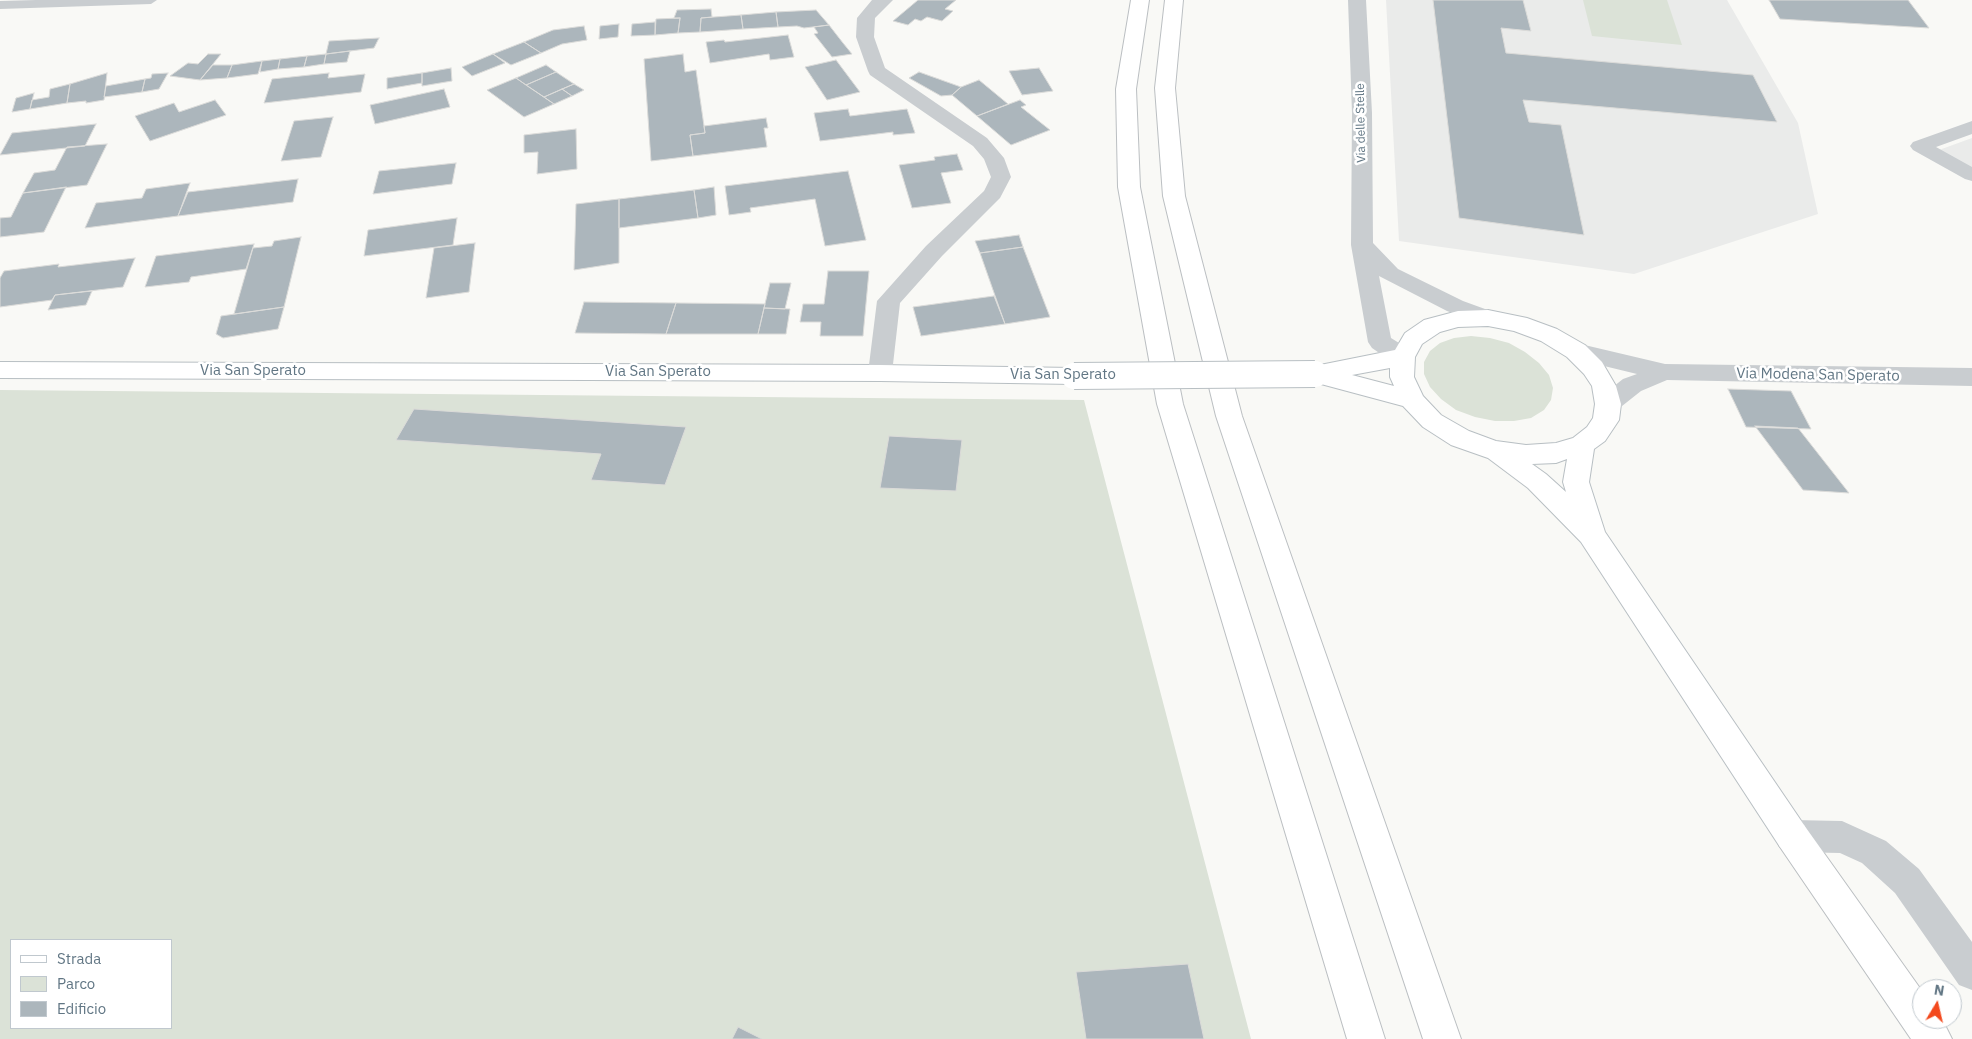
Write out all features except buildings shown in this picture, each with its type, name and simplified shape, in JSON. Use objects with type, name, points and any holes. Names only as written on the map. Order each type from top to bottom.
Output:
[{"type":"main road","points":[[1140,0],[1126,89],[1129,187],[1170,404],[1366,1039]]},
{"type":"main road","points":[[1174,0],[1165,88],[1174,196],[1229,416],[1442,1039]]},
{"type":"main road","points":[[1488,318],[1519,324],[1549,335],[1576,351],[1593,368],[1604,386],[1608,404],[1606,420],[1596,434],[1582,445],[1556,453],[1526,455],[1494,450],[1460,438],[1432,421],[1412,400],[1402,377],[1403,357],[1413,339],[1432,326],[1458,319],[1488,318]]},
{"type":"main road","points":[[1315,374],[1403,357]]},
{"type":"main road","name":"Via San Sperato","points":[[0,370],[880,373],[1074,376],[1315,374]]},
{"type":"main road","points":[[1315,374],[1412,400]]},
{"type":"main road","points":[[1582,445],[1576,482],[1591,534]]},
{"type":"main road","points":[[1494,450],[1537,480],[1591,534],[1792,836],[1933,1039]]},
{"type":"street","points":[[880,373],[889,301],[934,251],[993,194],[1001,177],[994,158],[980,142],[878,71],[865,37],[866,18],[876,5],[884,0]]},
{"type":"street","name":"Via delle Stelle","points":[[1357,0],[1362,113],[1362,245],[1380,342],[1403,357]]},
{"type":"street","points":[[1972,127],[1920,146],[1972,175]]},
{"type":"street","points":[[1362,245],[1390,274],[1455,306],[1488,318]]},
{"type":"street","points":[[1576,351],[1665,372]]},
{"type":"street","points":[[1608,404],[1632,385],[1665,372]]},
{"type":"street","name":"Via Modena San Sperato","points":[[1665,372],[1972,377]]},
{"type":"street","points":[[1792,836],[1842,837],[1874,852],[1907,881],[1972,972]]},
{"type":"lane","points":[[0,5],[150,0]]},
{"type":"shaded area","points":[[1386,0],[1727,0],[1798,123],[1818,214],[1634,274],[1399,241]]},
{"type":"shaded area","points":[[1972,138],[1972,169],[1939,150]]},
{"type":"green space","points":[[1583,0],[1667,0],[1682,45],[1592,36]]},
{"type":"green space","points":[[1471,336],[1509,343],[1539,363],[1549,375],[1553,388],[1551,400],[1544,410],[1531,418],[1514,421],[1495,421],[1475,417],[1456,410],[1441,399],[1430,387],[1424,374],[1424,362],[1430,351],[1440,343],[1454,338]]},
{"type":"green space","points":[[0,390],[1084,400],[1251,1039],[0,1039]]}]
